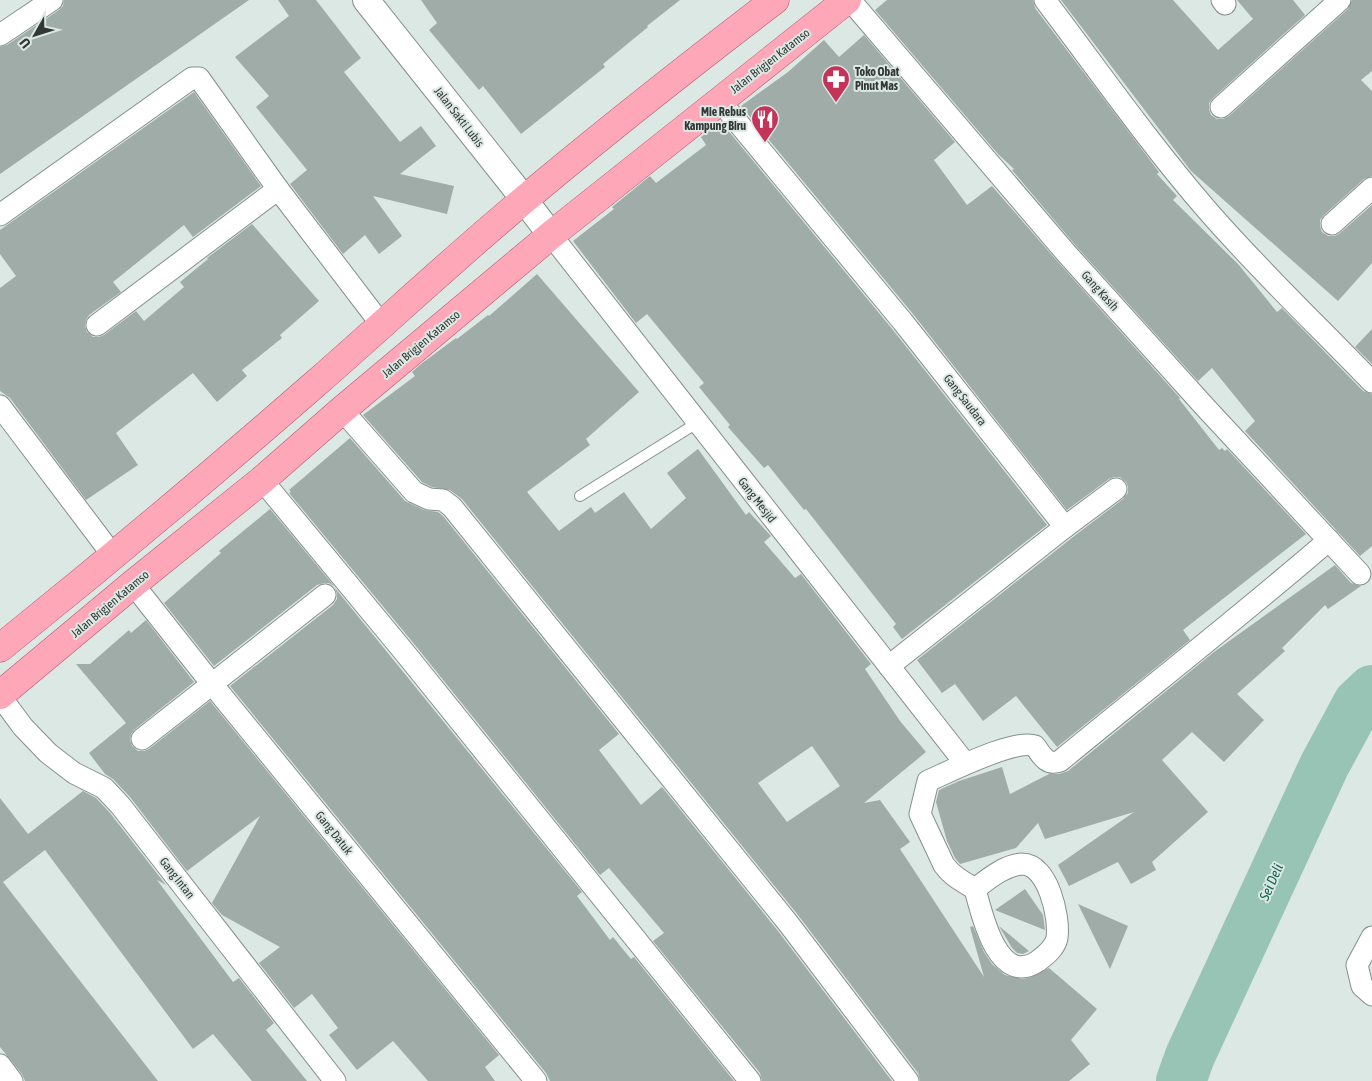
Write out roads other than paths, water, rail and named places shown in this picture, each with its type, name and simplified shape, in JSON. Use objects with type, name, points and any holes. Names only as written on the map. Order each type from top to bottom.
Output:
[{"type":"main road","points":[[0,648],[114,557],[524,200],[698,59],[775,0]]},
{"type":"main road","name":"Jalan Brigjen Katamso","points":[[0,695],[262,480],[342,410],[551,235],[848,0]]},
{"type":"street","points":[[0,35],[52,0]]},
{"type":"street","name":"Jalan Sakti Lubis","points":[[366,0],[551,235]]},
{"type":"street","name":"Gang Kasih","points":[[848,0],[1067,254],[1198,400],[1360,574]]},
{"type":"street","points":[[1045,0],[1169,163],[1207,209],[1255,263],[1372,382]]},
{"type":"street","points":[[1221,107],[1340,0]]},
{"type":"street","points":[[0,214],[192,78],[199,78],[203,81],[278,189],[381,324]]},
{"type":"street","name":"Gang Saudara","points":[[720,100],[909,330],[1065,527]]},
{"type":"street","points":[[1332,224],[1372,188]]},
{"type":"street","points":[[97,325],[278,189]]},
{"type":"street","name":"Gang Mesjid","points":[[551,235],[964,763]]},
{"type":"street","points":[[0,406],[114,557]]},
{"type":"street","points":[[342,410],[414,492],[429,499],[443,500],[452,508],[788,923],[908,1081]]},
{"type":"street","points":[[262,480],[405,653],[750,1081]]},
{"type":"street","points":[[889,666],[1116,489]]},
{"type":"street","points":[[975,888],[994,875],[1014,865],[1025,864],[1036,870],[1050,890],[1055,905],[1057,939],[1051,950],[1029,967],[1018,967],[1010,964],[999,952],[986,928],[975,888],[956,878],[948,871],[920,814],[928,780],[948,773],[964,763],[1027,744],[1035,746],[1044,760],[1048,762],[1060,761],[1262,598],[1329,540]]},
{"type":"street","name":"Gang Datuk","points":[[133,584],[212,684],[536,1081]]},
{"type":"street","points":[[142,739],[325,595]]},
{"type":"street","name":"Gang Intan","points":[[0,695],[23,727],[48,753],[74,773],[104,788],[120,805],[335,1081]]},
{"type":"street","points":[[1372,938],[1357,965],[1362,986],[1372,995]]},
{"type":"street","points":[[0,1065],[12,1081]]},
{"type":"lane","points":[[580,496],[697,423]]},
{"type":"waterway","name":"Sei Deli","points":[[1181,1081],[1190,1056],[1324,766],[1358,703],[1372,690]]},
{"type":"place","name":"Toko Obat Pinut Mas","points":[[836,103]]},
{"type":"place","name":"Mie Rebus Kampung Biru","points":[[765,143]]}]
